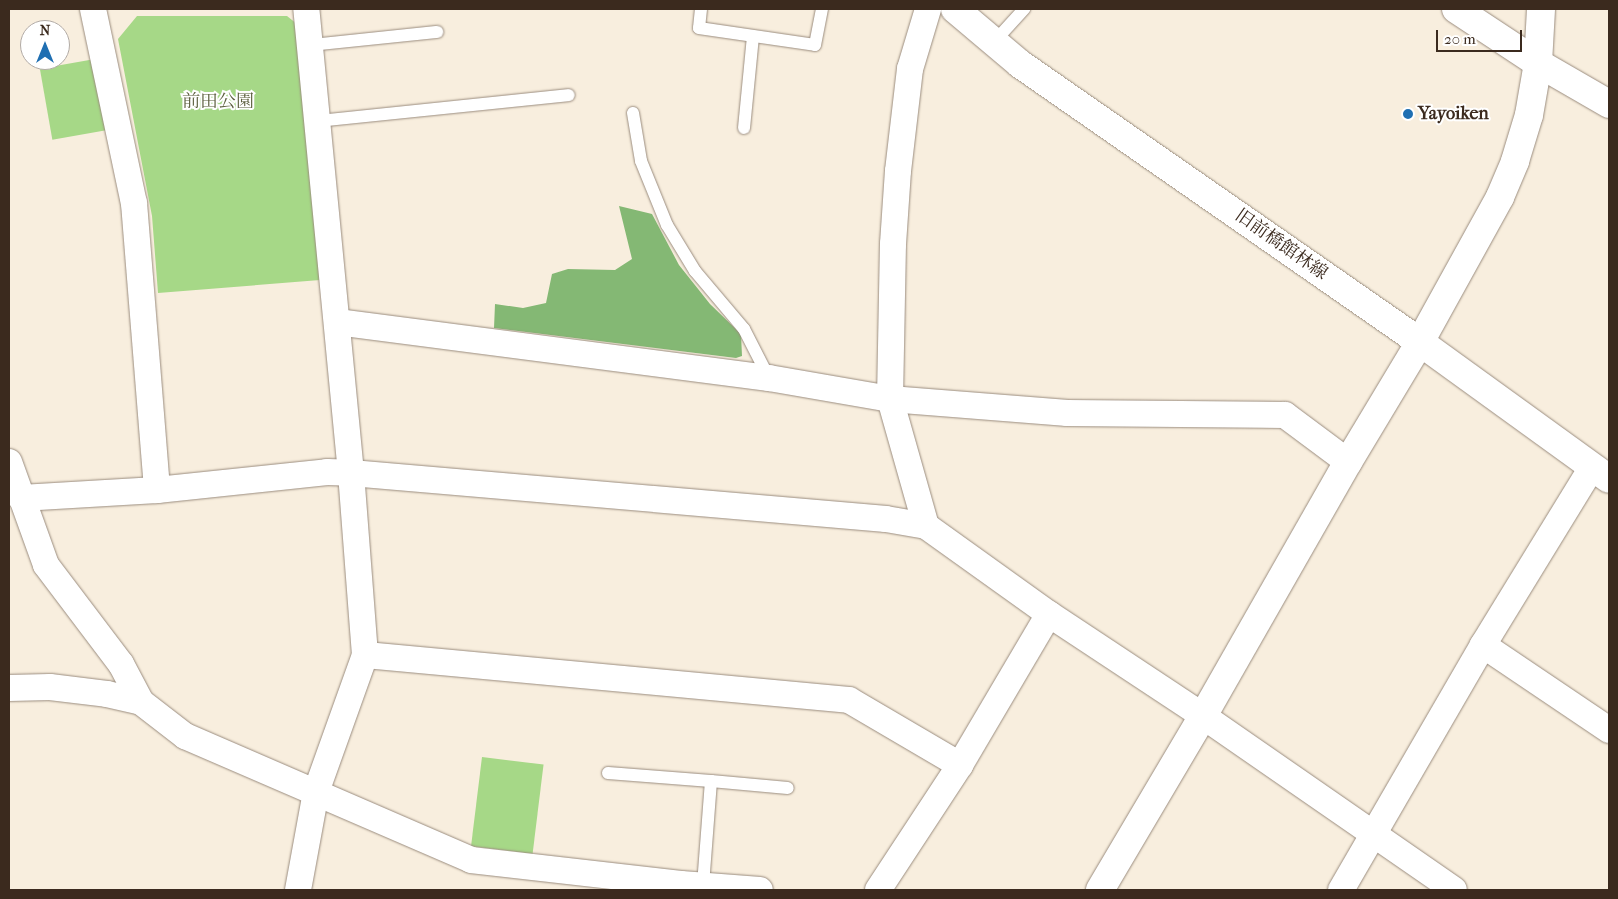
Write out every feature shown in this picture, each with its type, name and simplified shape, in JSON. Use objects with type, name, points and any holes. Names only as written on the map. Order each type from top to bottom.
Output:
[{"type":"street","points":[[93,9],[134,202],[157,490]]},
{"type":"street","points":[[298,890],[316,792],[365,655],[337,322],[306,9]]},
{"type":"street","points":[[926,526],[890,399],[893,244],[898,171],[910,69],[928,9]]},
{"type":"street","name":"旧前橋館林線","points":[[955,9],[1028,69],[1420,342],[1600,473]]},
{"type":"street","points":[[1456,9],[1538,63],[1609,104]]},
{"type":"street","points":[[1100,890],[1203,716],[1348,462],[1420,342],[1500,197],[1515,161],[1529,115],[1538,63],[1540,9]]},
{"type":"street","points":[[337,322],[768,378],[890,399],[1067,413],[1285,415],[1348,462]]},
{"type":"street","points":[[9,462],[46,565],[121,664],[141,702]]},
{"type":"street","points":[[21,498],[157,490],[326,472],[350,472],[886,520],[926,526],[1049,614],[1203,716],[1454,890]]},
{"type":"street","points":[[1341,890],[1483,645],[1600,473]]},
{"type":"street","points":[[878,890],[960,765],[1049,614]]},
{"type":"street","points":[[1483,645],[1609,730]]},
{"type":"street","points":[[365,655],[849,700],[960,765]]},
{"type":"street","points":[[9,688],[50,687],[107,694],[141,702],[185,736],[471,860],[688,887],[760,890]]},
{"type":"lane","points":[[701,9],[699,28],[815,45],[822,9]]},
{"type":"lane","points":[[994,42],[1024,9]]},
{"type":"lane","points":[[311,45],[436,32]]},
{"type":"lane","points":[[744,128],[753,36]]},
{"type":"lane","points":[[318,121],[569,95]]},
{"type":"lane","points":[[632,113],[641,161],[667,226],[695,270],[744,329],[768,378]]},
{"type":"lane","points":[[608,773],[788,788]]},
{"type":"lane","points":[[688,887],[711,781]]},
{"type":"green space","name":"前田公園","points":[[137,16],[287,16],[297,24],[320,280],[158,293],[152,216],[118,39]]},
{"type":"green space","points":[[95,59],[108,130],[52,140],[40,70],[70,70],[70,63]]},
{"type":"green space","points":[[619,206],[652,214],[679,265],[710,304],[741,334],[742,356],[736,358],[494,328],[495,304],[523,308],[546,303],[552,274],[568,269],[615,270],[632,259]]},
{"type":"green space","points":[[482,757],[544,765],[533,854],[471,846]]},
{"type":"place","name":"Yayoiken","points":[[1408,114]]}]
